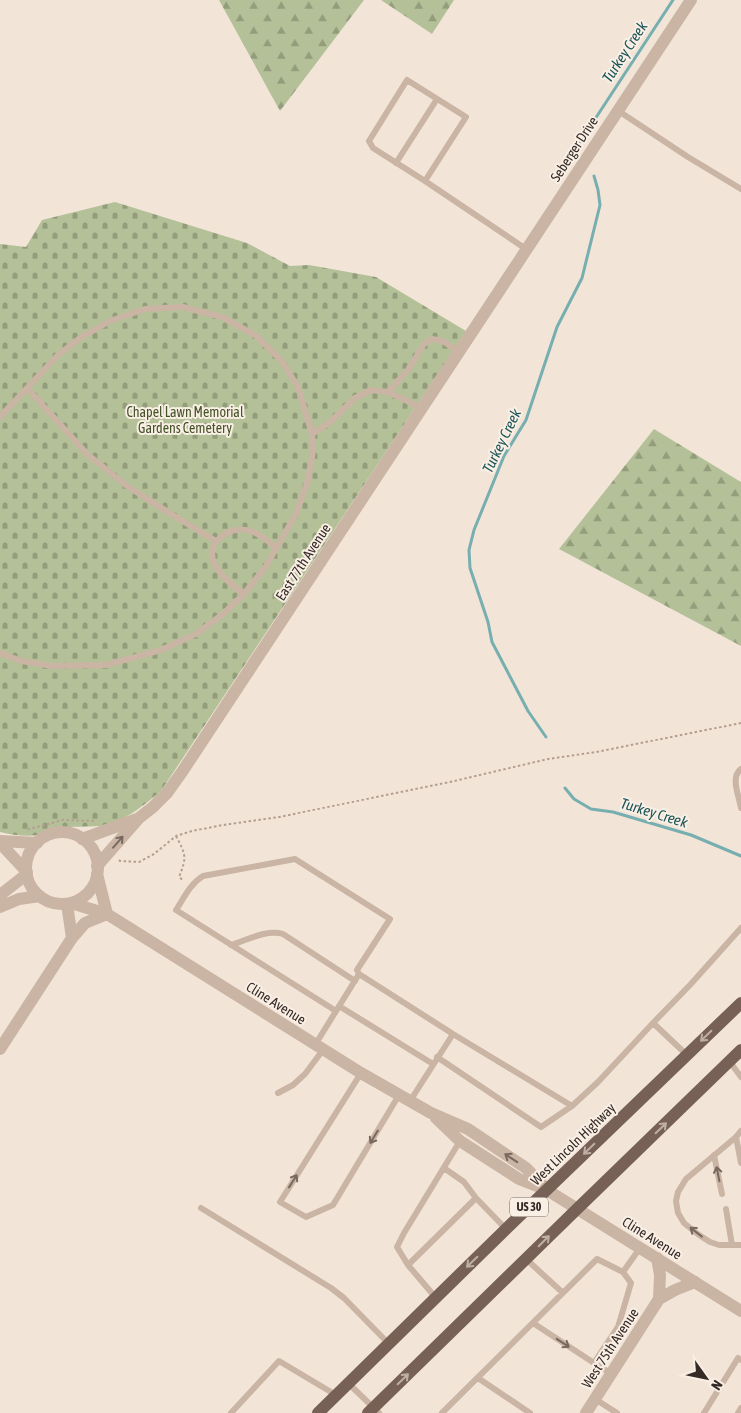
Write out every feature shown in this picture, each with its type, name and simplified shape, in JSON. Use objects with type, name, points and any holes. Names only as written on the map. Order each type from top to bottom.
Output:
[{"type":"main road","name":"West Lincoln Highway","points":[[318,1413],[741,1002]]},
{"type":"main road","name":"US 30","points":[[374,1411],[576,1209],[741,1050]]},
{"type":"street","name":"Seberger Drive","points":[[483,315],[691,0]]},
{"type":"street","name":"East 77th Avenue","points":[[97,870],[139,818],[167,793],[182,772],[483,315]]},
{"type":"street","name":"East 77th Avenue","points":[[82,838],[139,818]]},
{"type":"street","points":[[0,1048],[72,938],[85,923],[107,914],[93,850],[82,838],[67,833],[51,834],[37,843],[27,859],[27,873],[31,886],[40,896],[52,903],[69,903],[85,895],[91,889],[97,870]]},
{"type":"street","points":[[0,842],[37,843]]},
{"type":"street","points":[[0,842],[27,873]]},
{"type":"street","points":[[0,895],[27,873]]},
{"type":"street","points":[[0,906],[19,899],[40,896]]},
{"type":"street","points":[[69,903],[72,938]]},
{"type":"street","name":"Cline Avenue","points":[[69,903],[107,914],[319,1048],[431,1113],[468,1129],[526,1168],[547,1190]]},
{"type":"street","name":"Cline Avenue","points":[[431,1113],[460,1141],[519,1179],[547,1190],[696,1282],[739,1306]]},
{"type":"street","points":[[657,1258],[660,1275],[659,1299]]},
{"type":"street","points":[[659,1299],[696,1282]]},
{"type":"street","name":"West 75th Avenue","points":[[586,1413],[659,1299]]},
{"type":"lane","points":[[425,181],[466,117],[407,80],[370,140],[373,148],[526,249]]},
{"type":"lane","points":[[396,163],[437,99]]},
{"type":"lane","points":[[617,110],[741,189]]},
{"type":"lane","points":[[0,417],[58,355],[80,338],[110,321],[145,309],[183,307],[222,317],[255,335],[280,360],[298,387],[312,434],[313,451],[308,480],[296,514],[266,566],[244,594],[223,614],[196,634],[161,650],[106,665],[54,666],[21,661],[0,654]]},
{"type":"lane","points":[[388,392],[408,370],[424,344],[432,339],[443,341],[459,352]]},
{"type":"lane","points":[[27,388],[87,454],[127,486],[216,541]]},
{"type":"lane","points":[[312,434],[329,423],[355,398],[371,390],[388,392],[422,408]]},
{"type":"lane","points":[[244,594],[221,574],[214,562],[213,550],[216,541],[230,532],[245,530],[263,538],[276,548]]},
{"type":"lane","points":[[741,769],[736,774],[735,780],[741,808]]},
{"type":"lane","points":[[278,1093],[293,1085],[305,1074],[338,1009],[359,974],[357,970],[390,918],[300,860],[295,859],[203,876],[191,886],[176,910],[231,945],[338,1009],[433,1064]]},
{"type":"lane","points":[[437,1057],[541,1126],[572,1106],[598,1082],[741,928]]},
{"type":"lane","points":[[231,945],[270,933],[283,934],[355,981]]},
{"type":"lane","points":[[359,974],[572,1106]]},
{"type":"lane","points":[[653,1023],[687,1055]]},
{"type":"lane","points":[[361,1073],[280,1202],[306,1217],[332,1204],[404,1098],[433,1064],[453,1034]]},
{"type":"lane","points":[[730,1062],[741,1077]]},
{"type":"lane","points":[[741,1132],[686,1179],[678,1192],[676,1201],[678,1213],[684,1223],[698,1235],[719,1245],[741,1245]]},
{"type":"lane","points":[[736,1137],[741,1163]]},
{"type":"lane","points":[[436,1298],[408,1264],[397,1247],[460,1141]]},
{"type":"lane","points":[[714,1155],[722,1194]]},
{"type":"lane","points":[[444,1168],[464,1182],[476,1198],[506,1229]]},
{"type":"lane","points":[[408,1264],[476,1198]]},
{"type":"lane","points":[[201,1208],[331,1288],[389,1344]]},
{"type":"lane","points":[[726,1209],[732,1245]]},
{"type":"lane","points":[[623,1272],[640,1248]]},
{"type":"lane","points":[[526,1259],[563,1293]]},
{"type":"lane","points":[[442,1413],[597,1259],[623,1272],[631,1283],[618,1326],[594,1363]]},
{"type":"lane","points":[[533,1323],[612,1374]]},
{"type":"lane","points":[[704,1413],[738,1358],[741,1360]]},
{"type":"lane","points":[[231,1413],[279,1361],[336,1395]]},
{"type":"lane","points":[[478,1378],[530,1413]]},
{"type":"lane","points":[[348,1383],[374,1411]]},
{"type":"lane","points":[[595,1399],[617,1413]]},
{"type":"lane","points":[[738,1413],[741,1408]]},
{"type":"path","points":[[191,886],[179,878],[184,864],[185,853],[176,836],[192,831],[223,824],[279,816],[459,780],[548,759],[596,752],[741,723]]},
{"type":"green space","points":[[219,0],[364,0],[280,111]]},
{"type":"green space","points":[[381,0],[454,0],[432,34]]},
{"type":"green space","name":"Chapel Lawn Memorial Gardens Cemetery","points":[[115,202],[247,243],[290,266],[309,265],[376,277],[466,331],[161,791],[133,813],[109,824],[61,828],[34,836],[9,834],[0,832],[0,244],[26,247],[42,220]]},
{"type":"green space","points":[[654,429],[741,482],[741,646],[559,549]]},
{"type":"waterway","name":"Turkey Creek","points":[[580,142],[673,0]]},
{"type":"waterway","name":"Turkey Creek","points":[[546,737],[528,711],[492,642],[488,622],[470,568],[469,550],[474,530],[504,456],[526,420],[557,327],[582,278],[600,205],[594,176]]},
{"type":"waterway","name":"Turkey Creek","points":[[565,788],[574,799],[591,809],[613,812],[691,835],[741,856]]}]
